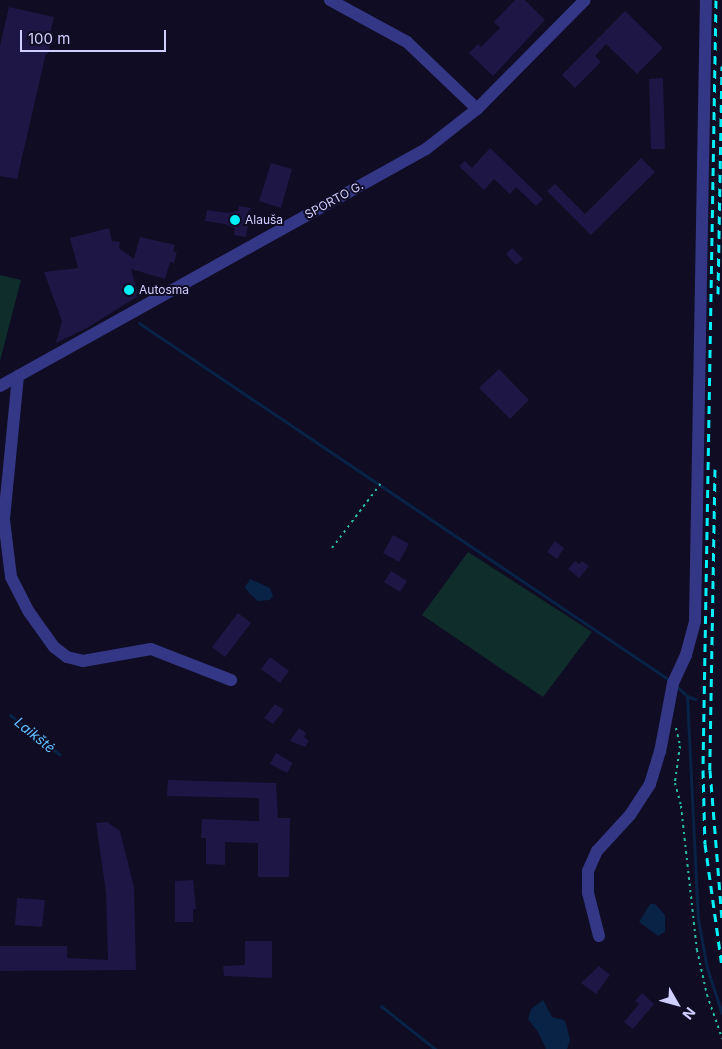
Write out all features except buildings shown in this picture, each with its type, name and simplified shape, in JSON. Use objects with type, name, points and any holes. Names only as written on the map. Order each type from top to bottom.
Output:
[{"type":"street","points":[[330,0],[407,42],[477,108]]},
{"type":"street","name":"SPORTO G.","points":[[0,386],[426,149],[477,108],[585,0]]},
{"type":"street","points":[[599,936],[588,894],[588,871],[597,851],[630,814],[650,784],[660,752],[672,683],[686,655],[695,621],[706,0]]},
{"type":"street","points":[[18,376],[4,520],[11,578],[29,612],[54,646],[67,657],[83,661],[151,649],[231,680]]},
{"type":"path","points":[[332,548],[361,506],[382,482]]},
{"type":"path","points":[[666,715],[679,735],[675,782],[681,806],[696,950],[707,995],[722,1038]]},
{"type":"green space","points":[[0,275],[21,280],[0,361]]},
{"type":"green space","points":[[468,552],[592,632],[543,697],[422,615]]},
{"type":"water","points":[[250,579],[270,588],[273,596],[270,600],[258,601],[249,593],[245,587]]},
{"type":"water","points":[[650,904],[655,904],[665,915],[665,932],[658,936],[639,922]]},
{"type":"water","points":[[543,1000],[552,1017],[564,1020],[566,1024],[570,1040],[567,1049],[546,1049],[538,1032],[528,1019],[531,1009]]},
{"type":"waterway","points":[[139,323],[668,679]]},
{"type":"waterway","points":[[677,687],[687,696],[695,699]]},
{"type":"waterway","points":[[687,696],[698,919],[707,968],[722,1014]]},
{"type":"waterway","name":"Laikštė","points":[[10,715],[59,754]]},
{"type":"waterway","name":"Laikštė","points":[[381,1006],[435,1049]]},
{"type":"railway","points":[[716,0],[703,770],[705,844],[722,967]]},
{"type":"railway","points":[[718,294],[722,66]]},
{"type":"railway","points":[[715,469],[710,770],[722,920]]},
{"type":"place","name":"Alauša","points":[[235,220]]},
{"type":"place","name":"Autosma","points":[[129,290]]}]
